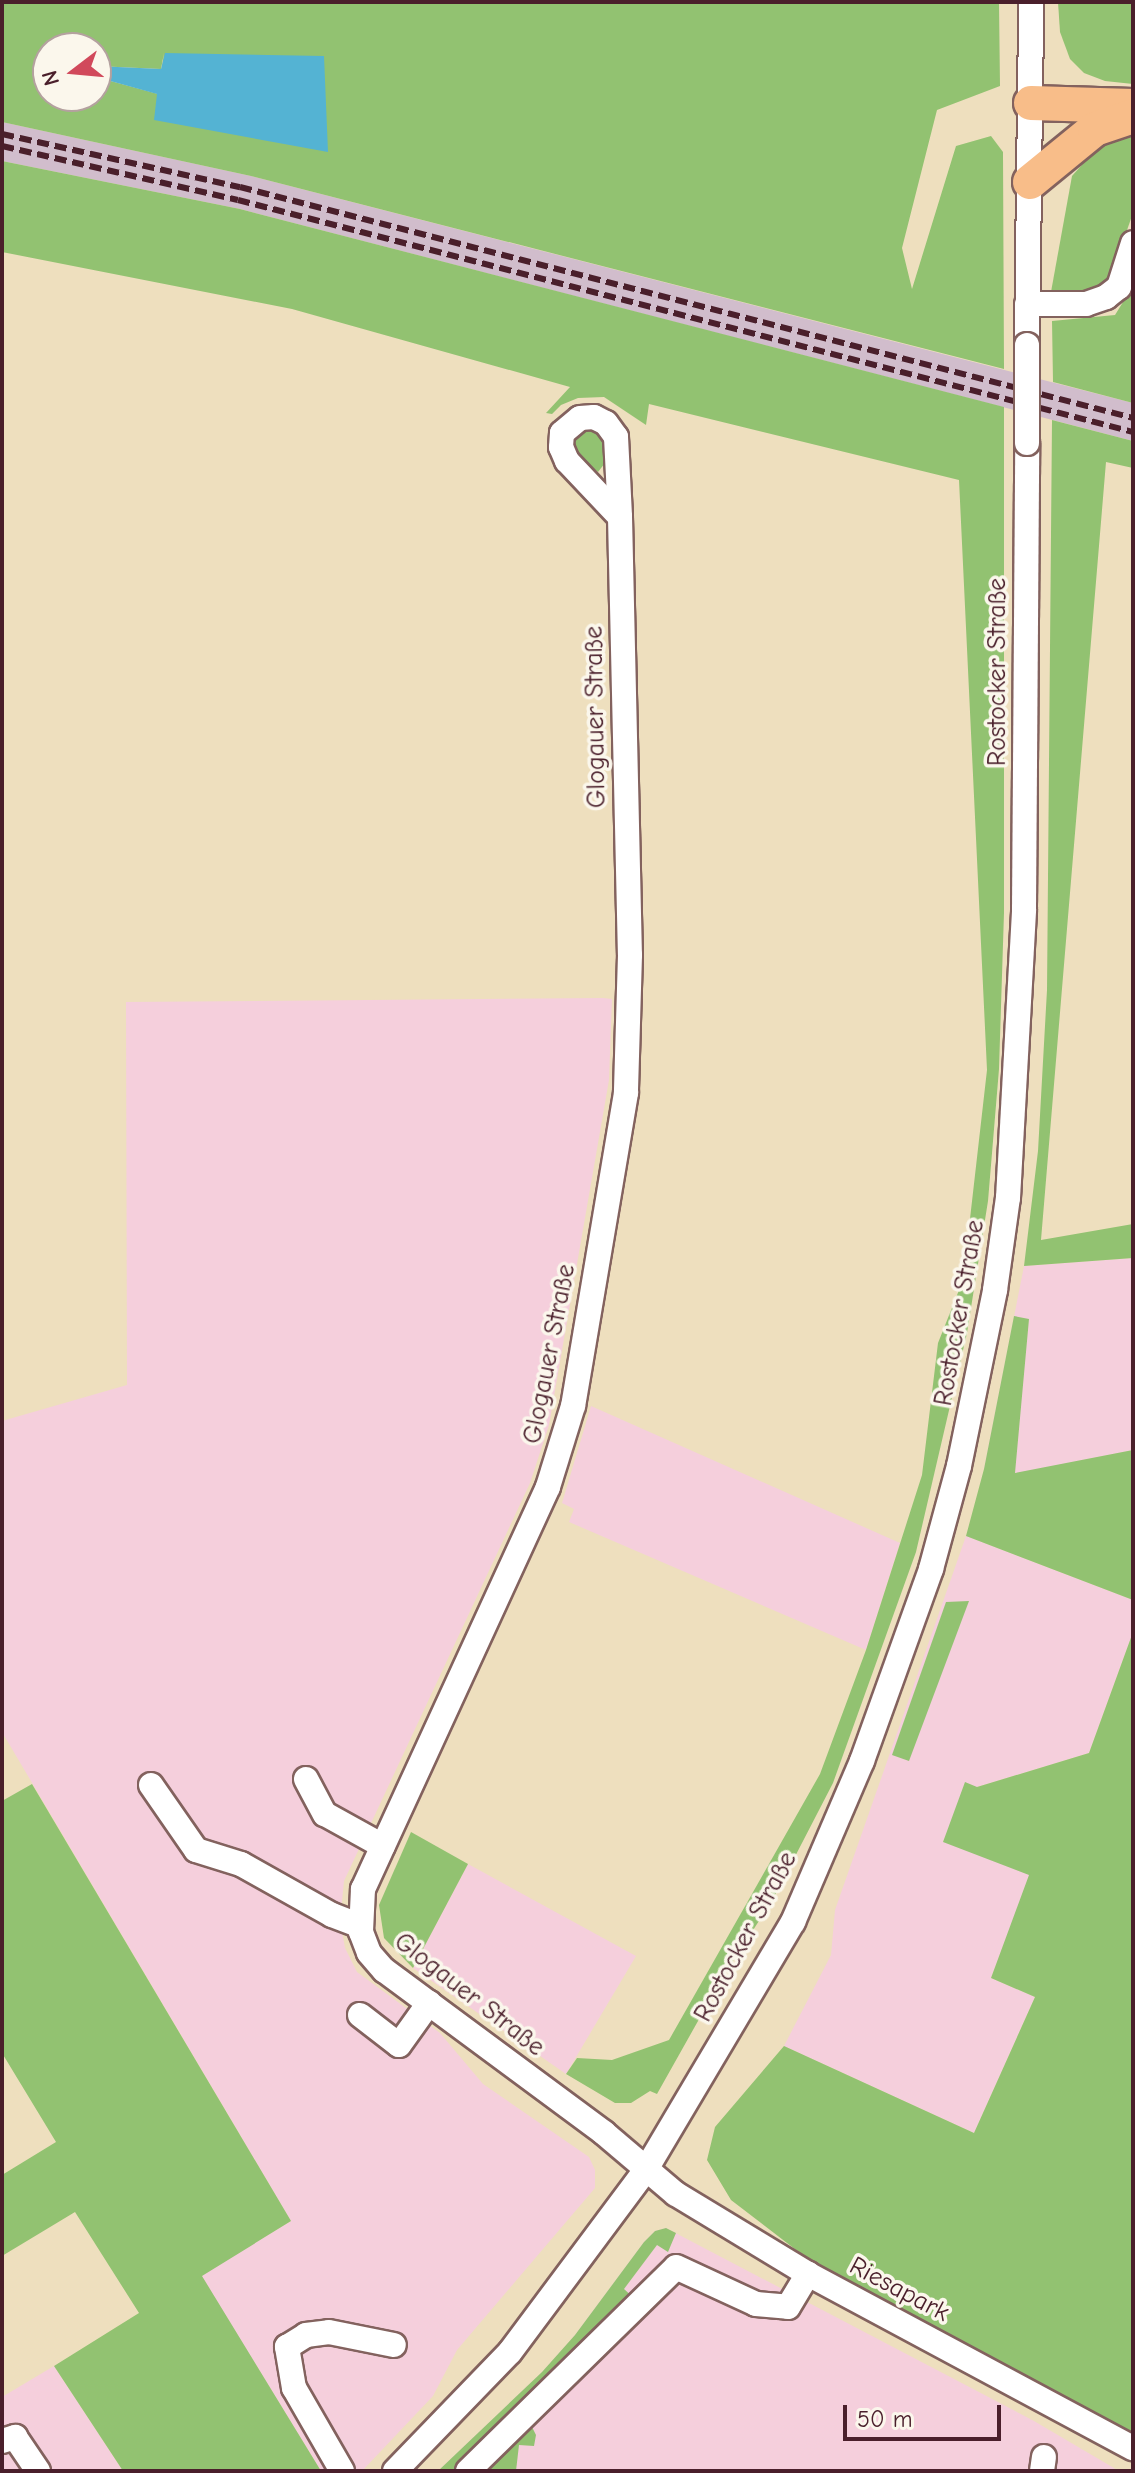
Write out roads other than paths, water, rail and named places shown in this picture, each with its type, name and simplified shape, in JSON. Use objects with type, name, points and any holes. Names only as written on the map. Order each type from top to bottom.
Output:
[{"type":"highway","points":[[1031,103],[1133,106]]},
{"type":"highway","points":[[1030,182],[1095,129],[1133,116]]},
{"type":"street","name":"Rostocker Straße","points":[[395,2471],[510,2352],[645,2171],[804,1897],[896,1671],[931,1569],[959,1466],[995,1290],[1008,1198],[1018,1068],[1024,909],[1031,2]]},
{"type":"street","points":[[1027,304],[1086,304],[1106,297],[1119,287],[1133,243]]},
{"type":"street","name":"Glogauer Straße","points":[[620,517],[630,955],[628,1059],[626,1093],[573,1406],[548,1487],[363,1889],[361,1926],[369,1953],[384,1970],[604,2133],[645,2171]]},
{"type":"street","points":[[306,1779],[325,1814],[383,1846]]},
{"type":"street","points":[[151,1785],[196,1850],[241,1864],[332,1915],[361,1926]]},
{"type":"street","points":[[360,2015],[399,2045],[429,2003]]},
{"type":"street","name":"Riesapark","points":[[645,2171],[676,2194],[808,2274],[1133,2448]]},
{"type":"street","points":[[468,2471],[676,2267],[756,2304],[788,2307],[808,2274]]},
{"type":"street","points":[[342,2471],[294,2388],[287,2347],[306,2335],[329,2332],[394,2345]]},
{"type":"street","points":[[2,2441],[15,2437],[38,2471]]},
{"type":"water","points":[[165,53],[324,56],[328,152],[154,120],[157,94],[112,81],[112,67],[161,69]]},
{"type":"railway","points":[[2,134],[240,187],[1133,418]]},
{"type":"railway","points":[[2,146],[238,200],[1133,432]]}]
